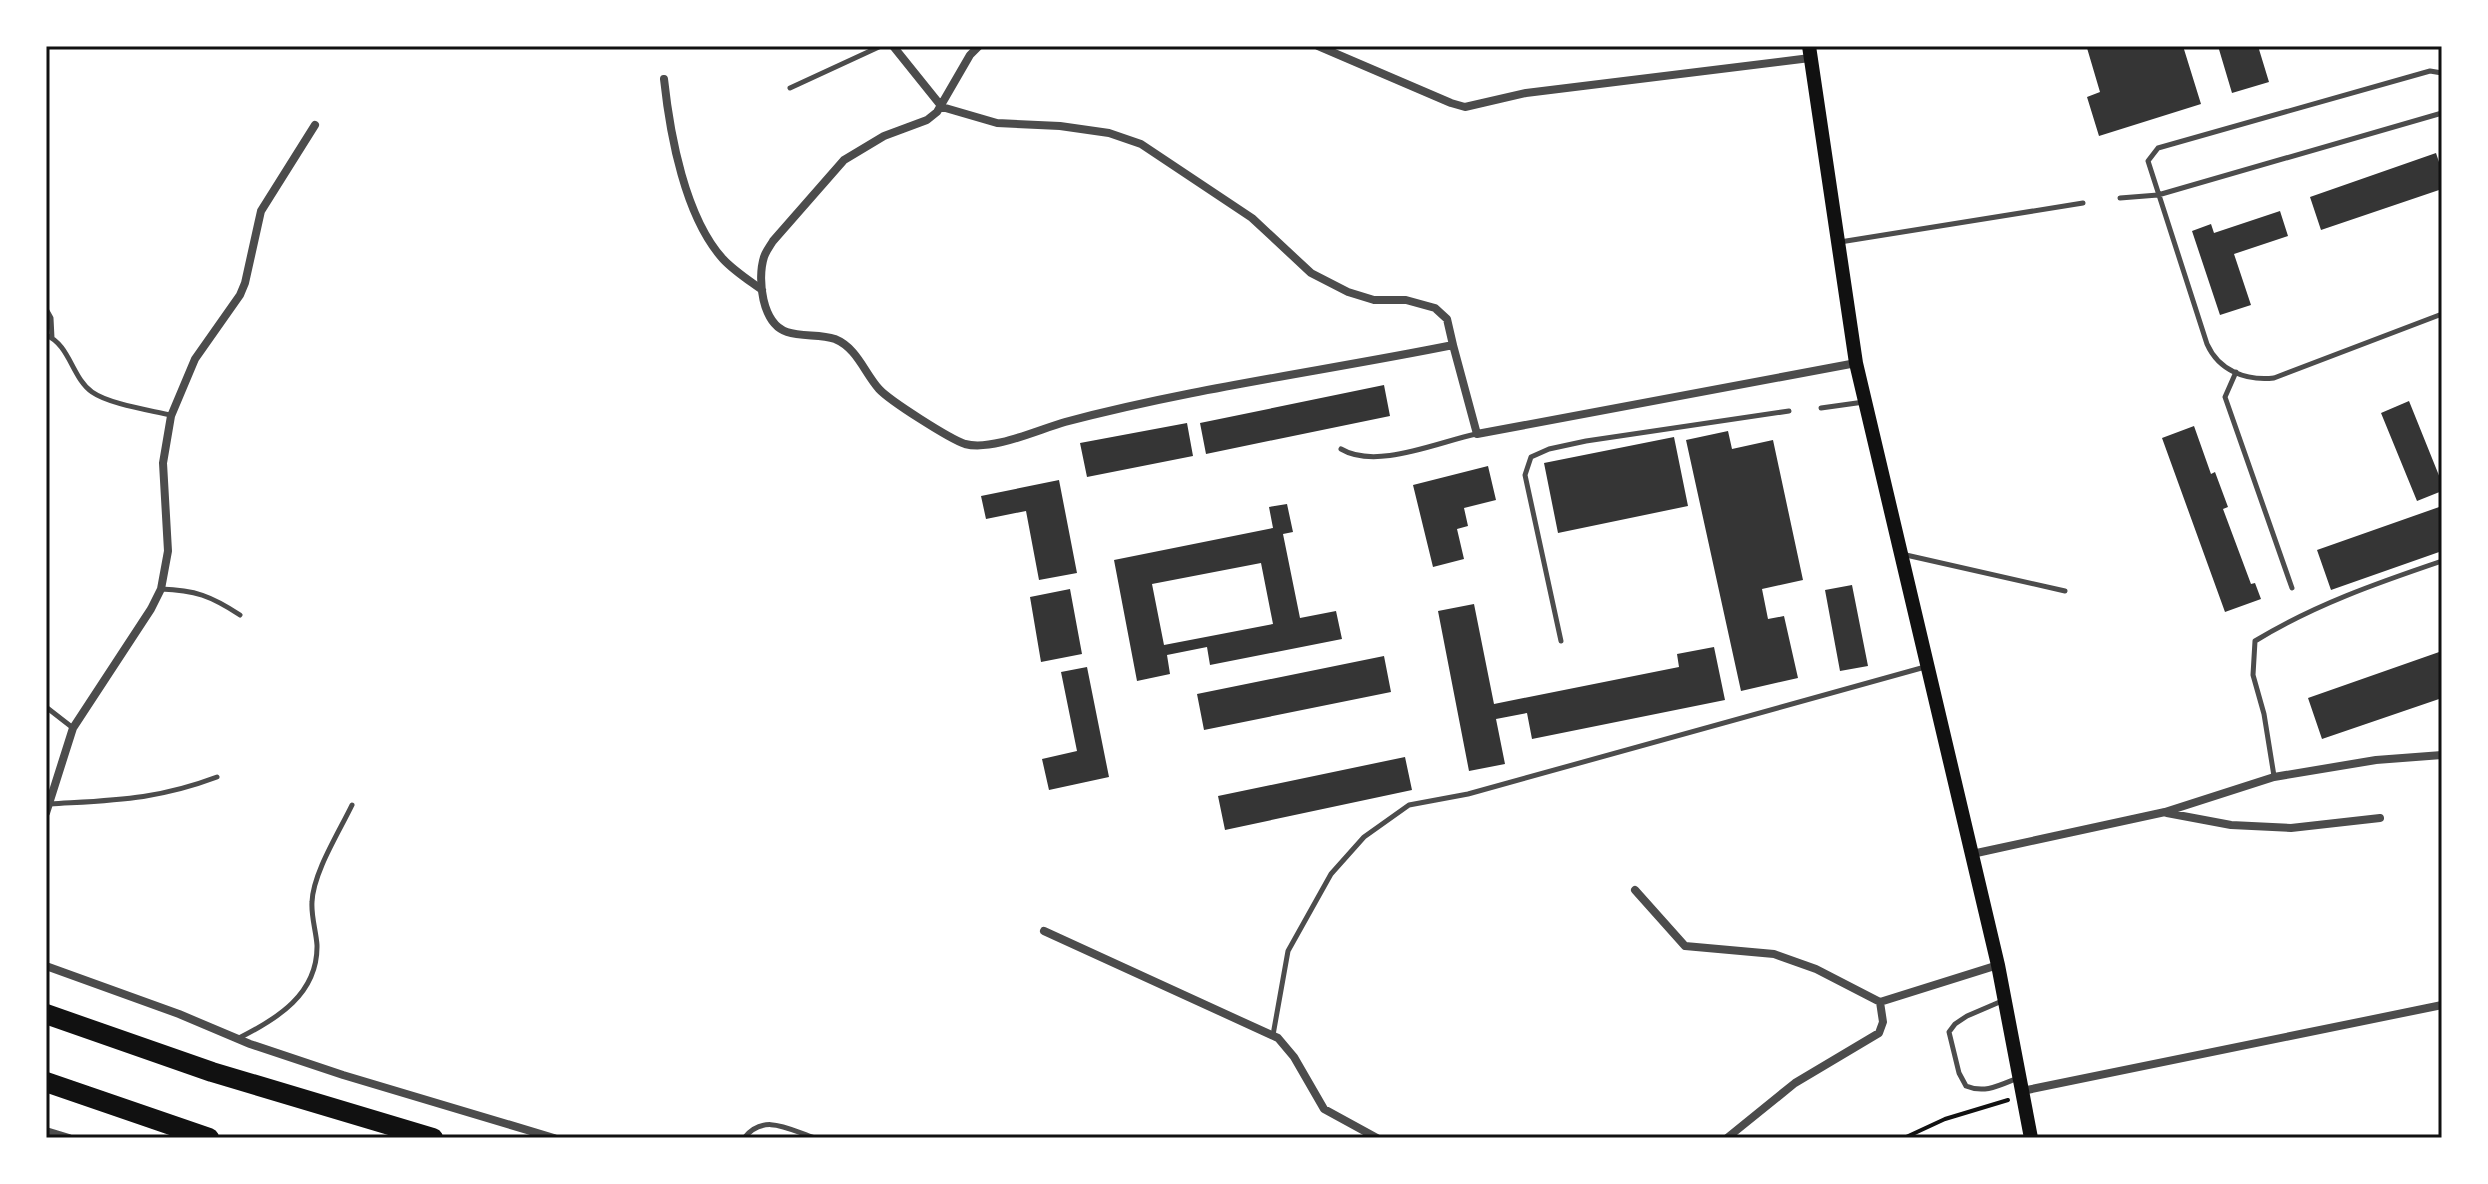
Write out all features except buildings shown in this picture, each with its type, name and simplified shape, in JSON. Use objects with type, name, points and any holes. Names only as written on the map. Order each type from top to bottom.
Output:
[{"type":"highway","points":[[46,1014],[212,1072],[433,1138]]},
{"type":"highway","points":[[46,1082],[209,1138]]},
{"type":"main road","points":[[1809,52],[1856,363],[1998,965],[2031,1138]]},
{"type":"street","points":[[893,46],[942,107],[997,123],[1060,126],[1109,133],[1141,144],[1252,218],[1311,273],[1348,292],[1374,300],[1406,300],[1435,308],[1447,319],[1477,434],[1856,363]]},
{"type":"street","points":[[979,46],[970,55],[942,107],[927,120],[884,136],[844,160],[765,254],[762,290],[777,328],[789,333],[833,339],[846,345],[878,388],[896,405],[968,445],[995,444],[1132,406],[1453,345]]},
{"type":"street","points":[[1318,46],[1465,107],[1526,93],[1809,52]]},
{"type":"street","points":[[664,79],[682,176],[701,224],[723,260],[762,290]]},
{"type":"street","points":[[48,809],[73,728],[161,589],[168,551],[163,463],[171,416],[195,359],[240,295],[261,211],[315,125]]},
{"type":"street","points":[[1972,854],[2165,812],[2274,777],[2376,760],[2442,755]]},
{"type":"street","points":[[2165,812],[2231,825],[2291,828],[2380,818]]},
{"type":"street","points":[[1635,890],[1685,946],[1774,954],[1816,969],[1880,1002],[1998,965]]},
{"type":"street","points":[[1044,931],[1273,1035],[1294,1057],[1324,1109],[1377,1138]]},
{"type":"street","points":[[46,966],[343,1075],[554,1138]]},
{"type":"street","points":[[1727,1138],[1795,1083],[1879,1033],[1883,1022],[1880,1002]]},
{"type":"street","points":[[2021,1088],[2442,1005]]},
{"type":"street","points":[[46,1131],[69,1138]]},
{"type":"lane","points":[[790,88],[881,46]]},
{"type":"lane","points":[[2442,73],[2430,71],[2158,148],[2148,161],[2207,344],[2212,356],[2223,367],[2258,379],[2274,378],[2442,314]]},
{"type":"lane","points":[[2120,198],[2158,195],[2442,113]]},
{"type":"lane","points":[[1839,242],[2083,203]]},
{"type":"lane","points":[[46,309],[51,318],[49,336],[60,345],[93,393],[171,416]]},
{"type":"lane","points":[[2236,372],[2225,397],[2292,588]]},
{"type":"lane","points":[[1821,408],[1865,402]]},
{"type":"lane","points":[[1561,641],[1525,475],[1531,457],[1549,449],[1586,441],[1789,411]]},
{"type":"lane","points":[[1341,449],[1353,456],[1381,457],[1477,434]]},
{"type":"lane","points":[[1901,554],[2065,591]]},
{"type":"lane","points":[[2274,777],[2264,714],[2253,675],[2255,641],[2295,617],[2442,561]]},
{"type":"lane","points":[[161,589],[186,589],[200,593],[240,615]]},
{"type":"lane","points":[[1273,1035],[1288,951],[1331,874],[1364,837],[1409,805],[1468,794],[1926,667]]},
{"type":"lane","points":[[46,707],[73,728]]},
{"type":"lane","points":[[48,809],[150,797],[217,777]]},
{"type":"lane","points":[[238,1039],[273,1021],[309,986],[317,947],[312,902],[314,891],[352,805]]},
{"type":"lane","points":[[2005,1000],[1967,1016],[1949,1032],[1959,1073],[1966,1086],[1977,1091],[2021,1088]]},
{"type":"lane","points":[[744,1138],[753,1126],[764,1124],[815,1138]]},
{"type":"path","points":[[1904,1138],[2021,1088]]}]
